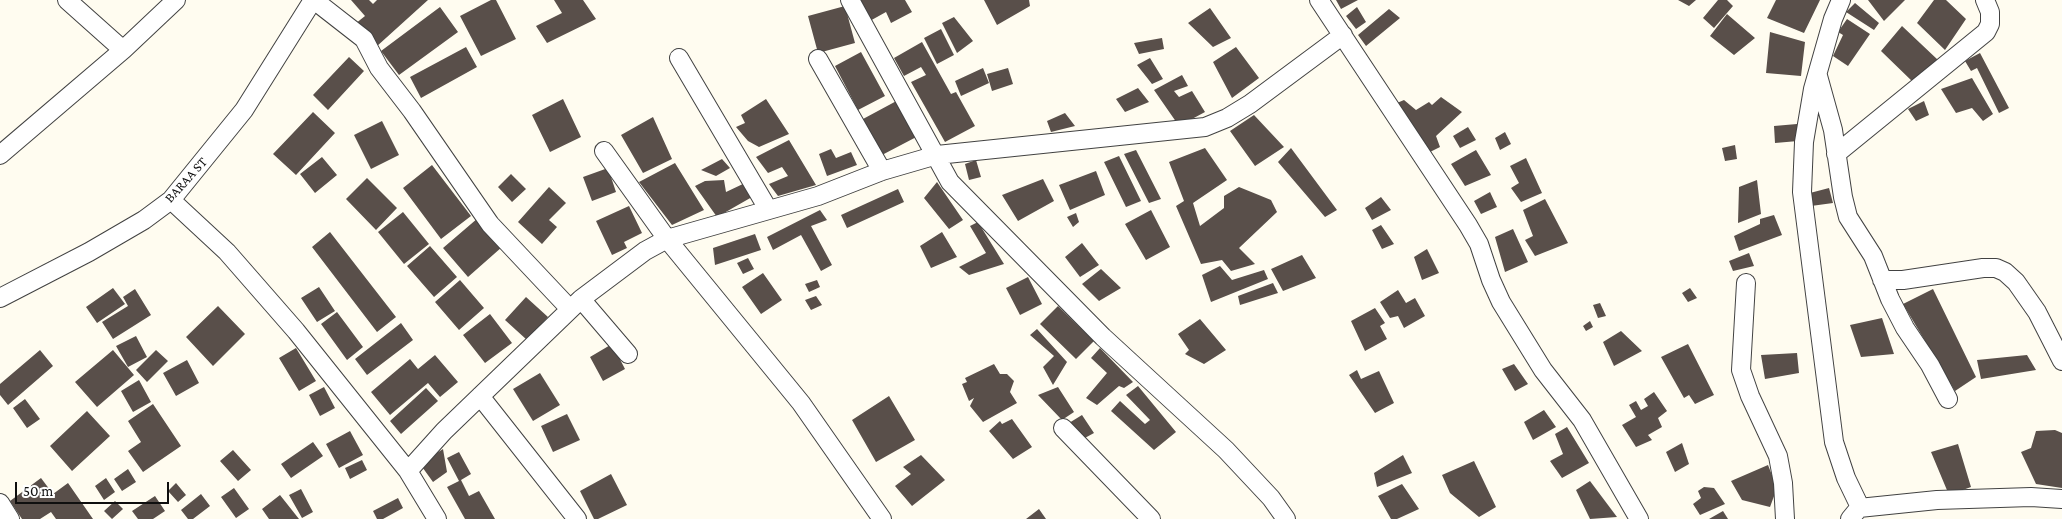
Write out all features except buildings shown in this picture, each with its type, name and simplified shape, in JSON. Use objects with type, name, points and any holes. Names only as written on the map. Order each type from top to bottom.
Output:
[{"type":"street","points":[[67,0],[123,50]]},
{"type":"street","points":[[0,155],[123,50],[176,0]]},
{"type":"street","points":[[314,0],[364,39],[379,68],[412,110],[490,224],[628,354]]},
{"type":"street","name":"BARAA ST","points":[[0,298],[89,252],[144,220],[171,200],[244,110],[314,0]]},
{"type":"street","points":[[850,0],[937,155],[944,173],[958,190],[1103,336],[1226,450],[1271,498],[1286,519]]},
{"type":"street","points":[[1319,0],[1468,225],[1479,244],[1490,280],[1501,302],[1543,370],[1582,420],[1639,519]]},
{"type":"street","points":[[1841,0],[1817,73],[1804,142],[1802,192],[1834,442],[1855,514],[1946,500],[2031,497],[2062,499]]},
{"type":"street","points":[[1836,154],[1986,32],[1990,24],[1990,12],[1985,0]]},
{"type":"street","points":[[408,470],[480,396],[575,304],[645,251],[668,239],[818,196],[882,171],[937,155],[1205,127],[1228,118],[1250,104],[1343,35]]},
{"type":"street","points":[[679,58],[768,209]]},
{"type":"street","points":[[818,59],[882,171]]},
{"type":"street","points":[[1817,73],[1831,121],[1848,217],[1873,256],[1882,280],[1905,328],[1930,365],[1948,399]]},
{"type":"street","points":[[604,151],[668,239],[801,402],[882,519]]},
{"type":"street","points":[[171,200],[227,252],[256,284],[408,470],[437,519]]},
{"type":"street","points":[[1882,280],[1912,278],[1983,268],[1996,268],[2005,272],[2016,282],[2036,312],[2062,361]]},
{"type":"street","points":[[1746,283],[1741,370],[1750,396],[1778,456],[1784,493],[1785,519]]},
{"type":"street","points":[[480,396],[578,519]]},
{"type":"street","points":[[1063,428],[1151,519]]},
{"type":"street","points":[[0,503],[10,519]]}]
